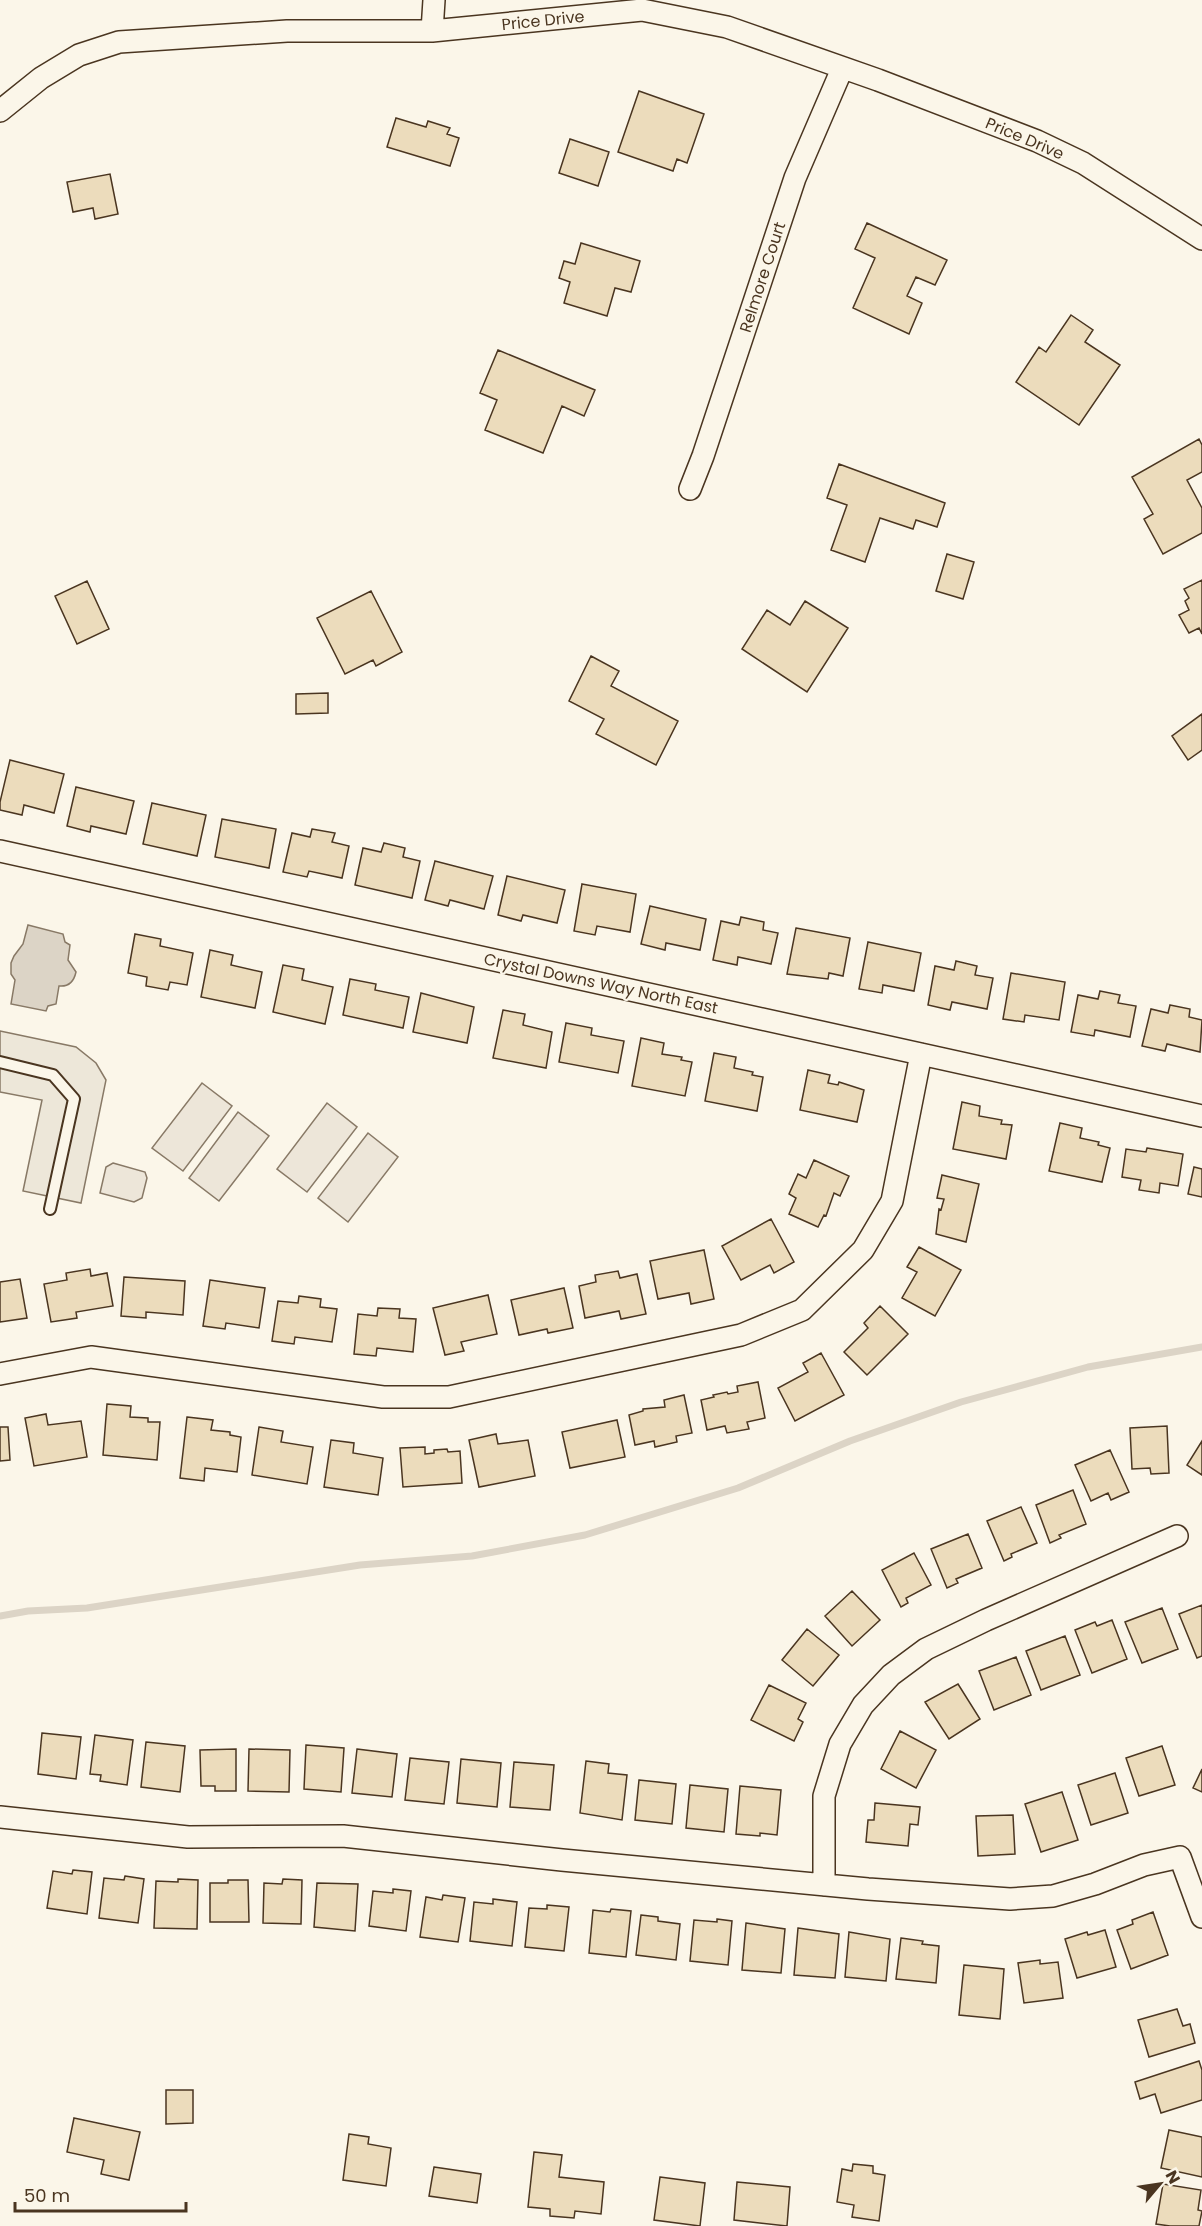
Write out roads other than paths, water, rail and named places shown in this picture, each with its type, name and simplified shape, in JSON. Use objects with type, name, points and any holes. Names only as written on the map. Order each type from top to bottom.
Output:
[{"type":"street","points":[[432,31],[434,0]]},
{"type":"street","name":"Price Drive","points":[[0,111],[41,78],[79,55],[119,42],[286,32],[432,31],[642,10],[727,27],[878,80],[1026,137],[1083,163],[1202,239]]},
{"type":"street","name":"Relmore Court","points":[[690,489],[795,178],[842,69]]},
{"type":"street","name":"Crystal Downs Way North East","points":[[0,850],[1202,1116]]},
{"type":"street","points":[[0,1374],[91,1357],[383,1397],[449,1397],[741,1335],[802,1310],[863,1250],[892,1201],[921,1054]]},
{"type":"street","points":[[824,1885],[824,1796],[840,1744],[863,1705],[891,1675],[926,1649],[966,1629],[1177,1536]]},
{"type":"street","points":[[0,1817],[188,1837],[343,1836],[824,1885],[1010,1899],[1053,1896],[1095,1884],[1144,1865],[1180,1857],[1202,1917]]},
{"type":"lane","points":[[0,1062],[53,1075],[74,1100],[50,1209]]},
{"type":"waterway","points":[[0,1616],[28,1611],[87,1608],[360,1565],[472,1556],[585,1535],[738,1488],[850,1441],[961,1402],[1088,1367],[1202,1347]]}]
